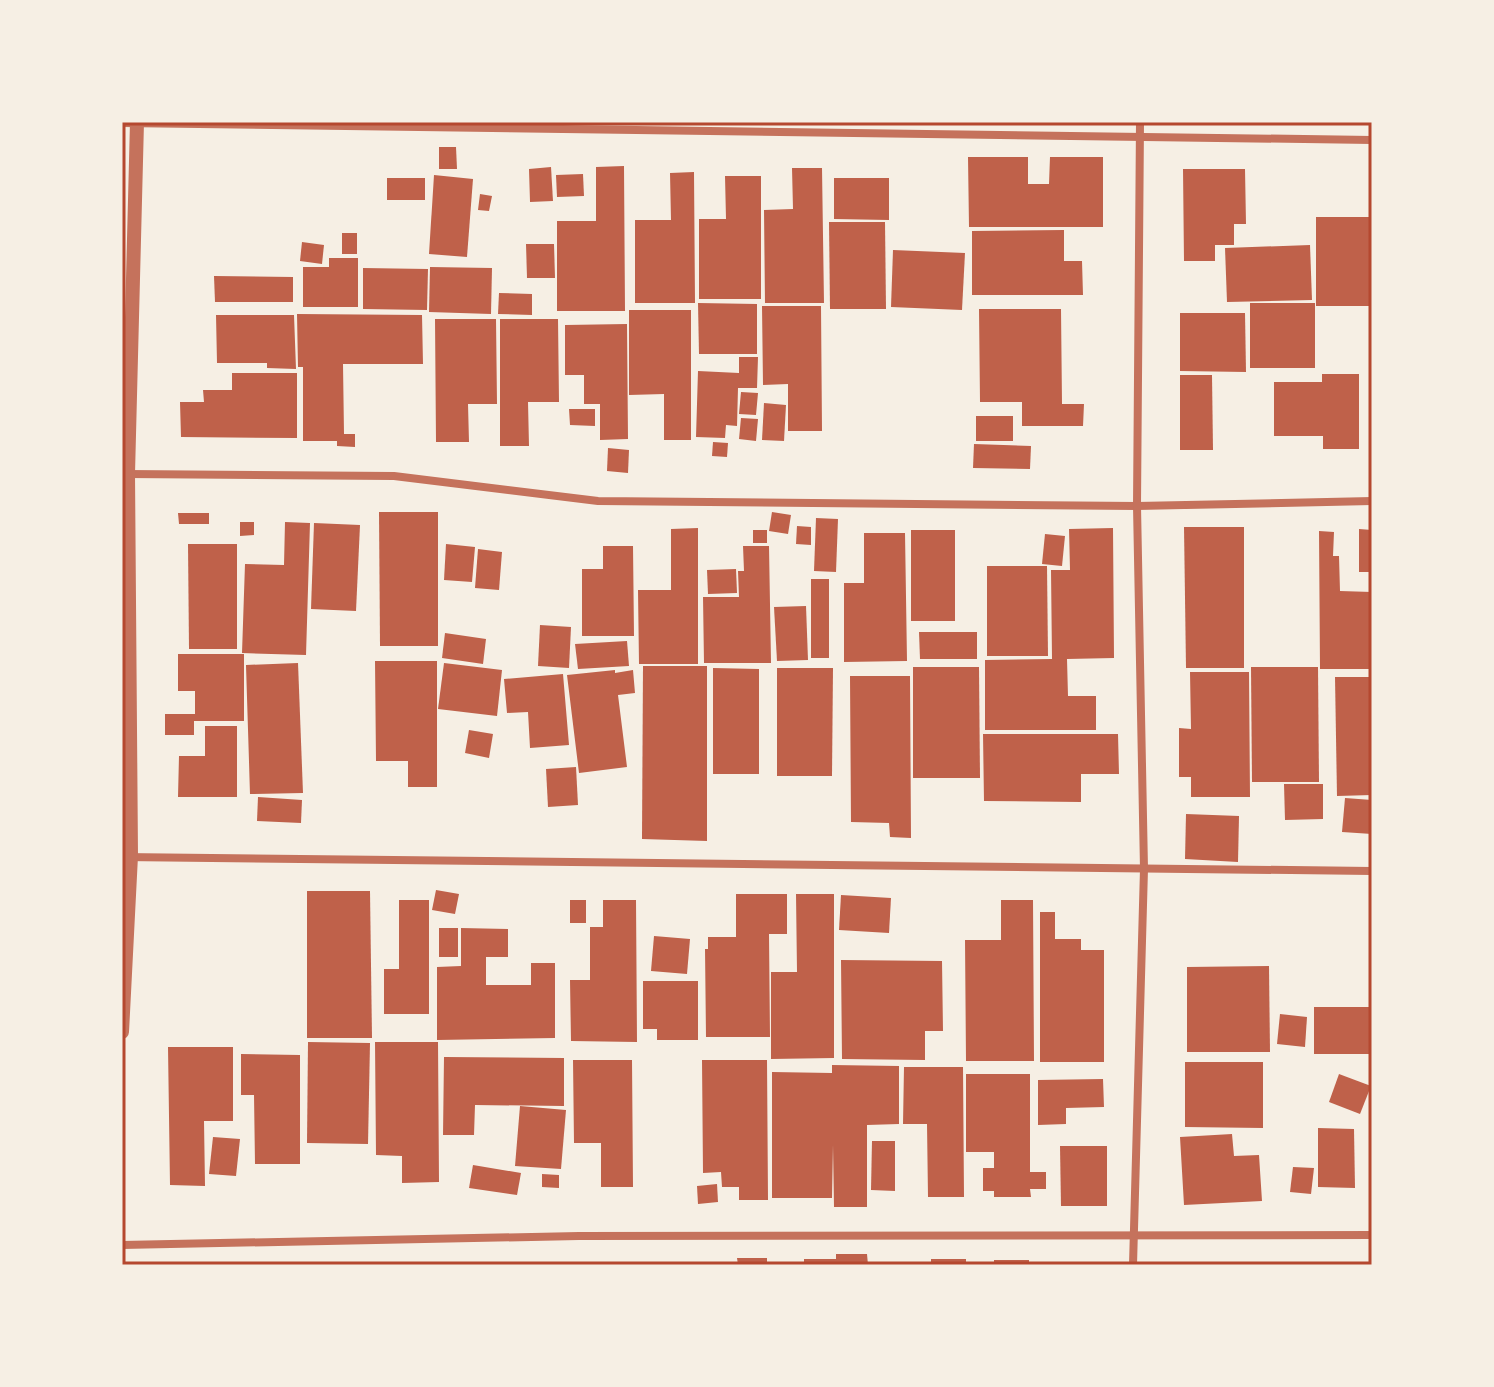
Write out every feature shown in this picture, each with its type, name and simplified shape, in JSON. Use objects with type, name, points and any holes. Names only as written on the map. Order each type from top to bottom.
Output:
[{"type":"street","points":[[122,1032],[126,856],[125,474],[137,122]]},
{"type":"street","points":[[1133,1265],[1144,869],[1137,506],[1140,122]]},
{"type":"street","points":[[122,123],[1372,140]]},
{"type":"street","points":[[125,474],[394,476],[598,501],[1137,506],[1372,501]]},
{"type":"street","points":[[126,856],[1372,871]]},
{"type":"street","points":[[122,1245],[579,1236],[1372,1235]]},
{"type":"building","points":[[439,147],[456,147],[457,169],[439,169]]},
{"type":"building","points":[[968,157],[1028,157],[1028,184],[1049,184],[1050,157],[1103,157],[1103,227],[969,227]]},
{"type":"building","points":[[624,166],[625,311],[557,311],[557,221],[596,221],[596,167]]},
{"type":"building","points":[[551,167],[553,201],[530,202],[529,169]]},
{"type":"building","points":[[792,168],[822,168],[824,303],[765,303],[764,210],[793,209]]},
{"type":"building","points":[[1183,169],[1245,169],[1246,224],[1234,224],[1234,245],[1215,245],[1215,261],[1184,261]]},
{"type":"building","points":[[694,172],[695,303],[635,303],[635,220],[671,220],[670,173]]},
{"type":"building","points":[[583,174],[584,196],[557,197],[556,175]]},
{"type":"building","points":[[434,175],[473,179],[467,257],[429,254]]},
{"type":"building","points":[[725,176],[761,176],[761,299],[699,299],[699,219],[726,219]]},
{"type":"building","points":[[387,178],[425,178],[425,200],[387,200]]},
{"type":"building","points":[[834,178],[889,178],[889,220],[834,219]]},
{"type":"building","points":[[480,194],[492,196],[489,211],[478,210]]},
{"type":"building","points":[[1316,217],[1372,217],[1372,306],[1316,306]]},
{"type":"building","points":[[829,222],[885,222],[886,309],[830,309]]},
{"type":"building","points":[[1064,230],[1064,261],[1082,261],[1083,295],[972,295],[972,231]]},
{"type":"building","points":[[342,233],[357,233],[357,254],[342,254]]},
{"type":"building","points":[[302,242],[324,245],[322,264],[300,261]]},
{"type":"building","points":[[526,244],[554,244],[555,278],[527,278]]},
{"type":"building","points":[[1310,245],[1312,300],[1227,302],[1225,248]]},
{"type":"building","points":[[893,250],[965,253],[962,310],[891,307]]},
{"type":"building","points":[[329,258],[358,258],[358,307],[303,307],[303,267],[329,267]]},
{"type":"building","points":[[430,267],[492,268],[491,314],[429,312]]},
{"type":"building","points":[[363,268],[428,269],[427,310],[363,309]]},
{"type":"building","points":[[214,276],[293,277],[293,302],[215,302]]},
{"type":"building","points":[[499,293],[532,294],[532,315],[498,314]]},
{"type":"building","points":[[698,303],[757,304],[757,354],[699,354]]},
{"type":"building","points":[[1250,303],[1315,303],[1315,368],[1250,368]]},
{"type":"building","points":[[762,306],[821,306],[822,431],[788,431],[788,384],[763,385]]},
{"type":"building","points":[[979,309],[1061,309],[1062,404],[1084,404],[1083,426],[1022,426],[1022,402],[980,402]]},
{"type":"building","points":[[629,310],[691,310],[691,440],[664,440],[664,394],[629,395]]},
{"type":"building","points":[[1180,313],[1245,313],[1246,372],[1180,371]]},
{"type":"building","points":[[297,314],[422,315],[423,364],[343,364],[344,434],[355,434],[355,447],[337,446],[337,441],[303,441],[303,367],[298,367]]},
{"type":"building","points":[[216,315],[294,315],[296,369],[267,368],[267,363],[217,363]]},
{"type":"building","points":[[435,319],[496,319],[497,404],[468,404],[469,442],[436,442]]},
{"type":"building","points":[[500,319],[558,319],[559,402],[528,402],[529,446],[500,446]]},
{"type":"building","points":[[627,324],[628,439],[600,440],[600,404],[584,404],[584,375],[565,375],[565,325]]},
{"type":"building","points":[[739,357],[758,357],[757,388],[738,388],[737,426],[726,425],[725,438],[696,437],[698,371],[739,373]]},
{"type":"building","points":[[232,373],[297,373],[297,438],[181,437],[180,402],[204,402],[203,390],[232,390]]},
{"type":"building","points":[[1322,374],[1359,374],[1359,449],[1323,449],[1323,436],[1274,436],[1274,382],[1322,382]]},
{"type":"building","points":[[1180,375],[1212,375],[1213,450],[1180,450]]},
{"type":"building","points":[[741,392],[758,393],[756,415],[739,414]]},
{"type":"building","points":[[764,403],[786,405],[784,441],[762,440]]},
{"type":"building","points":[[569,409],[595,409],[595,426],[570,425]]},
{"type":"building","points":[[976,416],[1013,416],[1013,441],[976,441]]},
{"type":"building","points":[[741,418],[758,419],[756,441],[739,439]]},
{"type":"building","points":[[713,442],[728,443],[727,457],[712,456]]},
{"type":"building","points":[[974,444],[1031,446],[1030,469],[973,468]]},
{"type":"building","points":[[608,448],[629,450],[628,473],[607,471]]},
{"type":"building","points":[[379,512],[438,512],[438,646],[380,646]]},
{"type":"building","points":[[772,512],[791,515],[788,534],[769,531]]},
{"type":"building","points":[[178,513],[209,513],[209,524],[179,524]]},
{"type":"building","points":[[816,518],[838,519],[836,572],[814,571]]},
{"type":"building","points":[[240,522],[254,522],[254,535],[240,536]]},
{"type":"building","points":[[285,522],[310,523],[306,655],[242,653],[245,564],[284,565]]},
{"type":"building","points":[[314,523],[360,525],[356,611],[311,609]]},
{"type":"building","points":[[797,526],[811,527],[811,545],[796,544]]},
{"type":"building","points":[[1184,527],[1244,527],[1244,668],[1186,668]]},
{"type":"building","points":[[698,528],[698,664],[639,664],[638,590],[671,590],[671,529]]},
{"type":"building","points":[[1113,528],[1114,658],[1067,659],[1068,696],[1096,696],[1096,730],[985,730],[985,660],[1052,659],[1051,570],[1070,570],[1069,529]]},
{"type":"building","points":[[1359,529],[1372,530],[1372,572],[1359,572]]},
{"type":"building","points":[[753,530],[767,530],[767,543],[753,543]]},
{"type":"building","points":[[911,530],[955,530],[955,621],[911,621]]},
{"type":"building","points":[[1319,531],[1334,532],[1333,556],[1339,556],[1340,591],[1372,592],[1372,669],[1320,669]]},
{"type":"building","points":[[864,533],[905,533],[907,661],[844,662],[844,583],[864,583]]},
{"type":"building","points":[[1045,534],[1065,536],[1062,566],[1042,564]]},
{"type":"building","points":[[188,544],[237,544],[237,649],[189,649]]},
{"type":"building","points":[[446,544],[475,547],[472,582],[444,580]]},
{"type":"building","points":[[603,546],[633,546],[634,636],[582,636],[582,569],[603,569]]},
{"type":"building","points":[[743,546],[769,546],[771,663],[704,663],[703,597],[739,597],[738,571],[744,571]]},
{"type":"building","points":[[478,549],[502,552],[499,590],[475,588]]},
{"type":"building","points":[[987,566],[1047,566],[1048,656],[987,656]]},
{"type":"building","points":[[736,569],[737,593],[708,594],[707,570]]},
{"type":"building","points":[[811,579],[829,579],[829,658],[811,658]]},
{"type":"building","points":[[806,606],[808,660],[777,661],[774,607]]},
{"type":"building","points":[[540,625],[571,627],[569,668],[538,666]]},
{"type":"building","points":[[919,632],[977,632],[977,659],[920,659]]},
{"type":"building","points":[[445,633],[486,639],[483,664],[442,658]]},
{"type":"building","points":[[627,641],[629,666],[578,669],[575,644]]},
{"type":"building","points":[[178,654],[244,654],[244,721],[194,721],[194,735],[165,735],[165,714],[195,714],[195,691],[178,691]]},
{"type":"building","points":[[375,661],[437,661],[437,787],[408,787],[408,761],[376,761]]},
{"type":"building","points":[[298,663],[303,793],[250,794],[246,665]]},
{"type":"building","points":[[444,663],[502,670],[497,716],[438,709]]},
{"type":"building","points":[[643,666],[707,666],[707,841],[642,839]]},
{"type":"building","points":[[913,667],[979,667],[980,778],[913,778]]},
{"type":"building","points":[[1251,667],[1318,667],[1319,782],[1252,782]]},
{"type":"building","points":[[713,668],[759,669],[759,774],[713,774]]},
{"type":"building","points":[[777,668],[833,668],[832,776],[777,776]]},
{"type":"building","points":[[615,670],[615,673],[633,670],[635,693],[618,695],[627,767],[579,773],[567,675]]},
{"type":"building","points":[[1190,672],[1249,672],[1250,797],[1191,797],[1191,777],[1179,777],[1179,728],[1191,729]]},
{"type":"building","points":[[563,674],[569,745],[530,748],[528,712],[507,713],[504,679]]},
{"type":"building","points":[[850,676],[910,676],[911,838],[890,837],[889,823],[851,822]]},
{"type":"building","points":[[1335,677],[1372,677],[1372,795],[1337,796]]},
{"type":"building","points":[[205,726],[237,726],[237,797],[178,797],[179,756],[205,756]]},
{"type":"building","points":[[469,730],[493,734],[489,758],[465,753]]},
{"type":"building","points":[[983,734],[1118,734],[1119,774],[1081,774],[1081,802],[984,801]]},
{"type":"building","points":[[576,767],[578,805],[548,807],[546,769]]},
{"type":"building","points":[[1284,784],[1323,784],[1323,819],[1285,820]]},
{"type":"building","points":[[258,797],[302,800],[301,823],[257,821]]},
{"type":"building","points":[[1345,798],[1372,800],[1372,834],[1342,832]]},
{"type":"building","points":[[1186,814],[1239,816],[1238,862],[1185,859]]},
{"type":"building","points":[[436,890],[459,894],[455,914],[432,910]]},
{"type":"building","points":[[307,891],[370,891],[372,1038],[307,1038]]},
{"type":"building","points":[[736,894],[787,894],[787,934],[769,934],[770,1037],[706,1037],[705,949],[708,949],[708,937],[736,937]]},
{"type":"building","points":[[796,894],[834,894],[834,1058],[771,1059],[771,972],[797,972]]},
{"type":"building","points":[[841,895],[891,898],[889,933],[839,930]]},
{"type":"building","points":[[399,900],[429,900],[429,1014],[384,1014],[384,969],[399,969]]},
{"type":"building","points":[[570,900],[586,900],[586,923],[570,923]]},
{"type":"building","points":[[603,900],[636,900],[637,1042],[571,1041],[570,980],[590,980],[590,927],[603,927]]},
{"type":"building","points":[[1001,900],[1033,900],[1034,1061],[966,1061],[965,940],[1001,940]]},
{"type":"building","points":[[1040,912],[1055,912],[1055,939],[1081,939],[1081,950],[1104,950],[1104,1062],[1040,1062]]},
{"type":"building","points":[[439,928],[458,928],[458,957],[439,957]]},
{"type":"building","points":[[461,928],[508,929],[508,957],[486,957],[486,985],[531,985],[531,963],[555,963],[555,1038],[437,1040],[437,967],[461,966]]},
{"type":"building","points":[[654,936],[690,939],[687,974],[651,971]]},
{"type":"building","points":[[841,960],[942,961],[943,1031],[925,1031],[925,1060],[842,1059]]},
{"type":"building","points":[[1269,966],[1270,1052],[1187,1052],[1187,967]]},
{"type":"building","points":[[643,981],[698,981],[698,1040],[657,1040],[657,1029],[643,1029]]},
{"type":"building","points":[[1314,1007],[1372,1007],[1372,1054],[1314,1054]]},
{"type":"building","points":[[1280,1014],[1307,1017],[1305,1047],[1277,1044]]},
{"type":"building","points":[[308,1042],[370,1043],[368,1144],[307,1143]]},
{"type":"building","points":[[375,1042],[438,1042],[439,1182],[402,1183],[402,1156],[376,1155]]},
{"type":"building","points":[[168,1047],[233,1047],[233,1121],[204,1121],[205,1186],[170,1185]]},
{"type":"building","points":[[241,1054],[300,1055],[300,1164],[255,1164],[254,1095],[241,1095]]},
{"type":"building","points":[[444,1057],[564,1058],[564,1106],[475,1105],[474,1135],[443,1135]]},
{"type":"building","points":[[573,1060],[632,1060],[633,1187],[601,1187],[601,1143],[574,1143]]},
{"type":"building","points":[[702,1060],[767,1060],[768,1200],[739,1200],[739,1187],[722,1187],[721,1172],[703,1173]]},
{"type":"building","points":[[1185,1062],[1263,1062],[1263,1128],[1185,1127]]},
{"type":"building","points":[[832,1065],[899,1066],[899,1124],[867,1125],[867,1207],[834,1207],[833,1145],[832,1198],[772,1198],[772,1072],[832,1073]]},
{"type":"building","points":[[904,1067],[963,1067],[964,1197],[928,1197],[927,1124],[903,1124]]},
{"type":"building","points":[[966,1074],[1030,1074],[1030,1172],[1046,1172],[1046,1189],[1030,1189],[1031,1197],[994,1197],[994,1191],[983,1191],[983,1168],[994,1168],[994,1152],[966,1152]]},
{"type":"building","points":[[1339,1074],[1371,1086],[1360,1114],[1329,1102]]},
{"type":"building","points":[[1103,1079],[1104,1107],[1066,1108],[1066,1124],[1038,1125],[1038,1080]]},
{"type":"building","points":[[520,1106],[566,1110],[561,1169],[515,1166]]},
{"type":"building","points":[[1318,1128],[1354,1129],[1355,1188],[1318,1187]]},
{"type":"building","points":[[1232,1134],[1234,1156],[1259,1155],[1262,1201],[1184,1205],[1180,1137]]},
{"type":"building","points":[[213,1137],[240,1139],[236,1176],[209,1174]]},
{"type":"building","points":[[872,1141],[895,1141],[895,1191],[871,1190]]},
{"type":"building","points":[[1060,1146],[1107,1146],[1107,1206],[1061,1206]]},
{"type":"building","points":[[473,1165],[521,1173],[517,1195],[469,1188]]},
{"type":"building","points":[[1293,1167],[1314,1168],[1311,1194],[1290,1192]]},
{"type":"building","points":[[542,1174],[559,1175],[559,1188],[542,1187]]},
{"type":"building","points":[[717,1184],[718,1202],[698,1204],[697,1186]]},
{"type":"building","points":[[836,1254],[867,1254],[868,1265],[804,1265],[804,1259],[836,1259]]},
{"type":"building","points":[[737,1258],[767,1258],[767,1265],[738,1265]]},
{"type":"building","points":[[931,1259],[966,1259],[966,1265],[931,1265]]},
{"type":"building","points":[[994,1260],[1029,1260],[1029,1265],[994,1265]]}]
